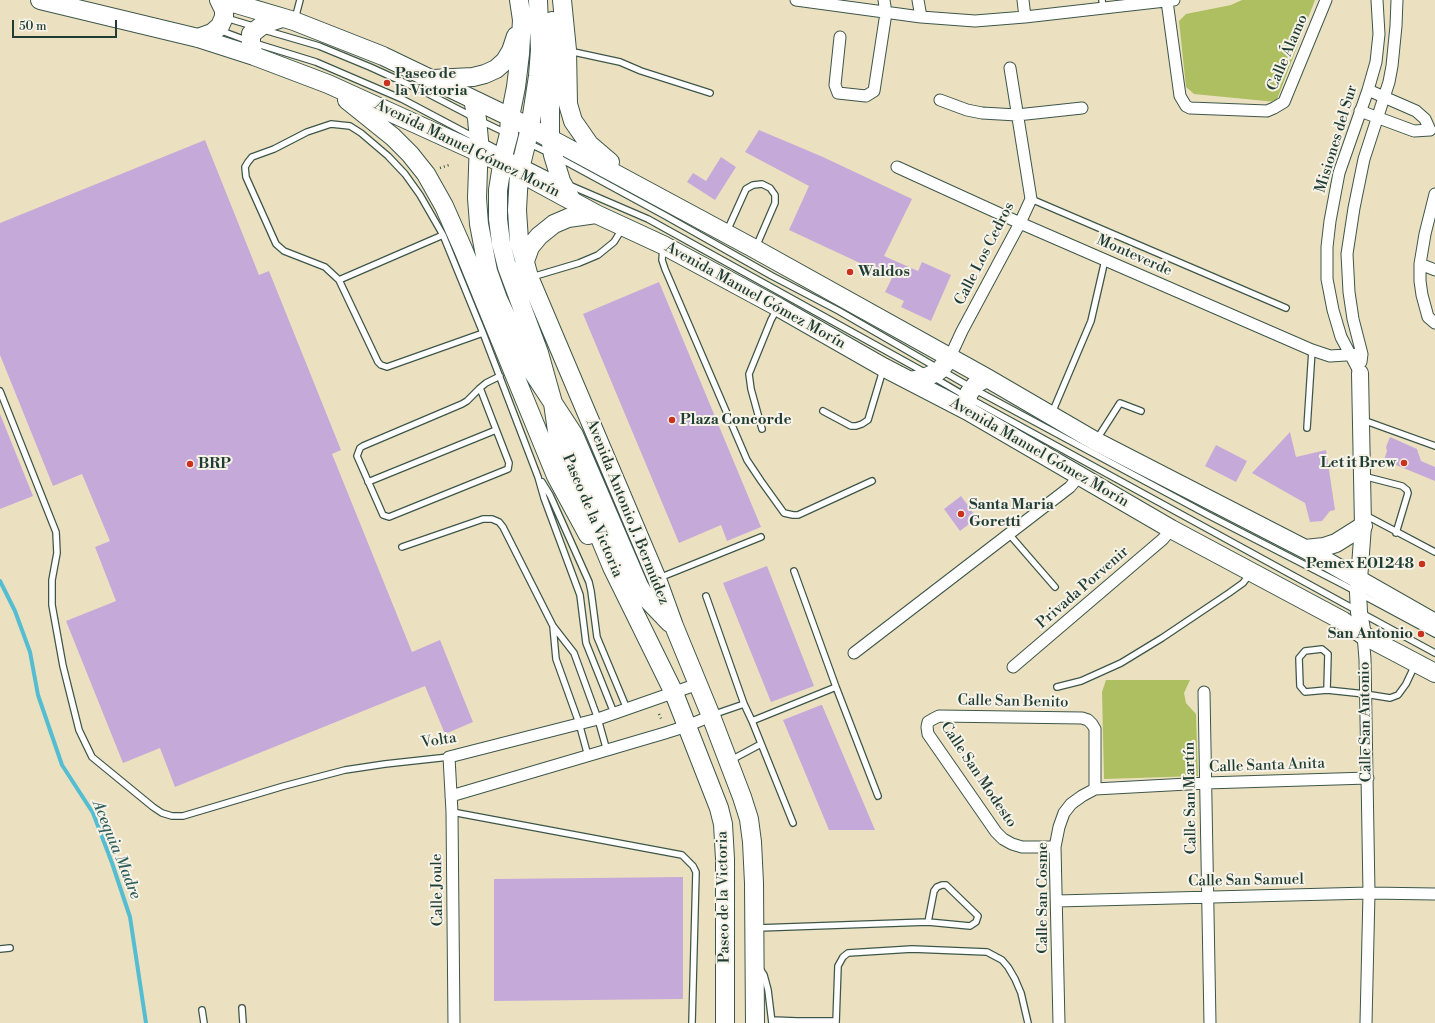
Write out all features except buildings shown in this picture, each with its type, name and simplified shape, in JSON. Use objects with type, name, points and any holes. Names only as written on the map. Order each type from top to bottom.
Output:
[{"type":"main road","name":"Avenida Manuel Gómez Morín","points":[[40,0],[198,38],[257,29],[288,20],[383,56],[473,100],[518,133],[638,186],[756,249],[940,367],[987,378],[1095,440],[1305,549],[1358,586],[1435,623]]},
{"type":"main road","points":[[198,38],[212,33],[224,10],[219,0]]},
{"type":"main road","name":"Paseo de la Victoria","points":[[519,0],[522,20],[516,87],[518,133],[503,158],[498,190],[500,243],[507,267],[539,353],[553,403],[559,438],[612,566],[674,693],[719,808],[723,824],[725,859],[725,1023]]},
{"type":"main road","name":"Avenida Antonio J. Bermúdez","points":[[538,0],[540,50],[538,76],[518,133],[521,167],[517,226],[519,241],[527,271],[657,579],[674,626],[729,761],[749,818],[754,876],[754,958],[766,1022]]},
{"type":"main road","points":[[551,0],[554,44],[550,103],[552,147],[561,181],[571,199]]},
{"type":"main road","points":[[562,0],[567,50],[568,104],[573,121],[589,144],[638,186]]},
{"type":"main road","name":"Avenida Manuel Gómez Morín","points":[[221,15],[257,29],[328,84],[455,141],[479,147],[503,158],[521,167],[596,214],[663,245],[910,381],[969,399],[1079,476],[1172,529],[1342,621],[1363,635],[1435,673]]},
{"type":"main road","points":[[431,79],[472,77],[485,74],[496,69],[506,61],[512,51],[522,20]]},
{"type":"main road","points":[[328,84],[393,137],[410,154],[426,174],[444,206],[463,249],[556,476],[587,533],[612,566]]},
{"type":"main road","points":[[473,100],[477,119],[479,147],[477,198],[479,224],[488,271],[498,299],[532,371],[574,435],[639,586],[646,598],[674,626]]},
{"type":"main road","points":[[527,271],[530,247],[539,236],[554,224],[568,218],[596,214]]},
{"type":"main road","points":[[910,381],[940,367]]},
{"type":"main road","points":[[969,399],[987,378]]},
{"type":"main road","points":[[1305,549],[1324,547],[1336,543],[1363,520]]},
{"type":"street","points":[[796,0],[886,13],[975,21],[1025,17],[1103,4],[1170,0]]},
{"type":"street","points":[[840,37],[835,85],[836,89],[838,93],[866,96],[874,91],[886,13],[884,0]]},
{"type":"street","points":[[918,0],[921,17]]},
{"type":"street","points":[[1023,0],[1025,17]]},
{"type":"street","name":"Calle Álamo","points":[[1170,0],[1180,96],[1186,106],[1190,108],[1267,111],[1284,102],[1326,0]]},
{"type":"street","name":"Misiones del Sur","points":[[1350,355],[1341,337],[1333,310],[1327,279],[1327,247],[1330,221],[1339,173],[1368,90],[1376,62],[1379,34],[1377,0]]},
{"type":"street","name":"Misiones del Sur","points":[[1362,354],[1353,319],[1350,299],[1347,254],[1354,208],[1364,159],[1390,77],[1394,50],[1397,0]]},
{"type":"street","name":"Calle Los Cedros","points":[[940,367],[962,331],[1020,223],[1031,199],[1010,68]]},
{"type":"street","points":[[1360,111],[1414,132],[1432,131],[1425,119],[1416,111],[1368,90]]},
{"type":"street","points":[[940,100],[975,112],[1017,115],[1082,108]]},
{"type":"street","name":"Monteverde","points":[[897,167],[1020,223],[1312,350],[1330,356],[1362,354]]},
{"type":"street","points":[[1435,194],[1425,234],[1420,264],[1422,295],[1428,317],[1435,323]]},
{"type":"street","points":[[1420,264],[1435,270]]},
{"type":"street","name":"Calle San Antonio","points":[[1362,354],[1360,373],[1363,520],[1358,586],[1359,612],[1365,659],[1368,778],[1369,894],[1366,1023]]},
{"type":"street","name":"Calle San Antonio","points":[[1350,355],[1360,373]]},
{"type":"street","points":[[854,653],[1070,487],[1079,476]]},
{"type":"street","name":"Privada Porvenir","points":[[1013,667],[1164,539],[1172,529]]},
{"type":"street","name":"Volta","points":[[449,756],[598,719],[698,684]]},
{"type":"street","name":"Calle San Martín","points":[[1204,692],[1210,1023]]},
{"type":"street","points":[[451,796],[687,726],[711,716]]},
{"type":"street","name":"Calle San Benito","points":[[928,722],[939,716],[1082,718],[1088,720],[1095,729],[1095,789]]},
{"type":"street","name":"Calle San Modesto","points":[[928,722],[928,734],[996,832],[1003,839],[1022,847],[1055,847]]},
{"type":"street","name":"Calle Joule","points":[[449,756],[452,812],[454,1023]]},
{"type":"street","name":"Calle Santa Anita","points":[[1095,789],[1368,778]]},
{"type":"street","name":"Calle San Cosme","points":[[1059,1023],[1055,847],[1059,827],[1064,813],[1071,804],[1095,789]]},
{"type":"street","name":"Calle San Samuel","points":[[1057,901],[1369,894],[1435,894]]},
{"type":"lane","points":[[288,20],[300,0]]},
{"type":"lane","points":[[221,15],[257,29],[319,46],[425,92],[477,119],[518,133]]},
{"type":"lane","points":[[257,29],[291,54],[333,69],[402,99],[479,147]]},
{"type":"lane","points":[[567,50],[620,62],[641,71],[710,93]]},
{"type":"lane","points":[[483,333],[387,367],[383,366],[378,362],[339,280],[325,267],[284,251],[276,244],[246,177],[245,167],[252,157],[274,149],[307,132],[331,124],[350,126],[361,132],[388,156],[405,174],[423,201],[443,235],[483,333],[500,376],[538,477],[544,498],[578,591],[586,643],[614,713]]},
{"type":"lane","points":[[552,147],[664,215],[772,276],[940,367],[969,399],[1435,653]]},
{"type":"lane","points":[[521,167],[561,181],[648,220],[940,367],[969,399],[1358,586],[1435,634]]},
{"type":"lane","points":[[725,233],[746,189],[753,185],[762,184],[770,188],[775,195],[775,203],[756,249]]},
{"type":"lane","points":[[1031,199],[1286,308]]},
{"type":"lane","points":[[527,271],[579,263],[598,255],[614,242],[623,227]]},
{"type":"lane","points":[[339,280],[443,235]]},
{"type":"lane","points":[[663,245],[662,260],[664,269],[747,460],[784,513],[798,515],[872,481]]},
{"type":"lane","points":[[1052,415],[1091,321],[1105,260]]},
{"type":"lane","points":[[762,429],[751,389],[749,374],[771,320],[778,307]]},
{"type":"lane","points":[[1307,428],[1312,350]]},
{"type":"lane","points":[[823,411],[851,426],[862,424],[868,420],[883,367]]},
{"type":"lane","points":[[480,388],[509,463],[508,469],[390,517],[383,515],[357,456],[360,448],[462,404],[480,388],[486,383],[500,376]]},
{"type":"lane","name":"Volta","points":[[0,391],[56,532],[57,553],[52,592],[53,612],[63,666],[79,730],[92,757],[153,807],[162,813],[172,816],[183,816],[284,786],[345,770],[449,756]]},
{"type":"lane","points":[[1095,440],[1120,403],[1141,411]]},
{"type":"lane","points":[[1361,419],[1435,446]]},
{"type":"lane","points":[[368,482],[496,430]]},
{"type":"lane","points":[[1363,476],[1402,486],[1407,490],[1408,493],[1396,533]]},
{"type":"lane","points":[[538,477],[550,495],[589,582],[592,591],[597,637],[627,709]]},
{"type":"lane","points":[[402,547],[483,519],[492,519],[499,522],[503,527],[553,626],[574,653],[598,719],[607,750]]},
{"type":"lane","points":[[1363,520],[1396,533],[1435,552]]},
{"type":"lane","points":[[1009,534],[1055,586]]},
{"type":"lane","points":[[657,579],[761,537]]},
{"type":"lane","points":[[794,571],[836,687],[878,796]]},
{"type":"lane","points":[[1057,687],[1081,682],[1121,663],[1162,638],[1229,593],[1242,583],[1251,572]]},
{"type":"lane","points":[[706,596],[744,704],[793,822]]},
{"type":"lane","points":[[553,626],[556,659],[579,723],[588,756]]},
{"type":"lane","points":[[1327,690],[1328,654],[1322,649],[1305,651],[1299,658],[1300,686],[1305,692],[1327,690],[1390,698],[1398,695],[1406,684],[1416,662]]},
{"type":"lane","points":[[752,721],[836,687]]},
{"type":"lane","points":[[711,716],[744,704]]},
{"type":"lane","points":[[729,761],[761,744]]},
{"type":"lane","points":[[452,812],[682,855],[693,866],[696,872],[692,1023]]},
{"type":"lane","points":[[754,929],[928,922],[970,926],[976,922],[978,916],[946,885],[942,885],[937,887],[934,891],[928,922]]},
{"type":"lane","points":[[0,949],[10,948]]},
{"type":"lane","points":[[766,1022],[836,1022],[838,966],[843,957],[848,953],[912,949],[987,952],[1002,960],[1015,979],[1021,993],[1028,1023]]},
{"type":"lane","points":[[242,1008],[243,1023]]},
{"type":"lane","points":[[202,1010],[204,1023]]},
{"type":"green space","points":[[1242,0],[1315,0],[1276,102],[1194,94],[1186,87],[1179,21],[1186,14],[1231,5]]},
{"type":"green space","points":[[1106,680],[1190,680],[1184,693],[1186,703],[1196,714],[1198,776],[1104,779],[1102,692]]},
{"type":"waterway","name":"Acequia Madre","points":[[0,581],[15,611],[30,652],[38,695],[62,765],[93,813],[130,917],[146,1023]]},
{"type":"place","name":"Paseo de la Victoria","points":[[387,83]]},
{"type":"place","name":"Waldos","points":[[850,272]]},
{"type":"place","name":"Plaza Concorde","points":[[672,420]]},
{"type":"place","name":"Let it Brew","points":[[1404,463]]},
{"type":"place","name":"BRP","points":[[190,464]]},
{"type":"place","name":"Santa Maria Goretti","points":[[961,514]]},
{"type":"place","name":"Pemex E01248","points":[[1422,564]]},
{"type":"place","name":"San Antonio","points":[[1421,634]]}]
